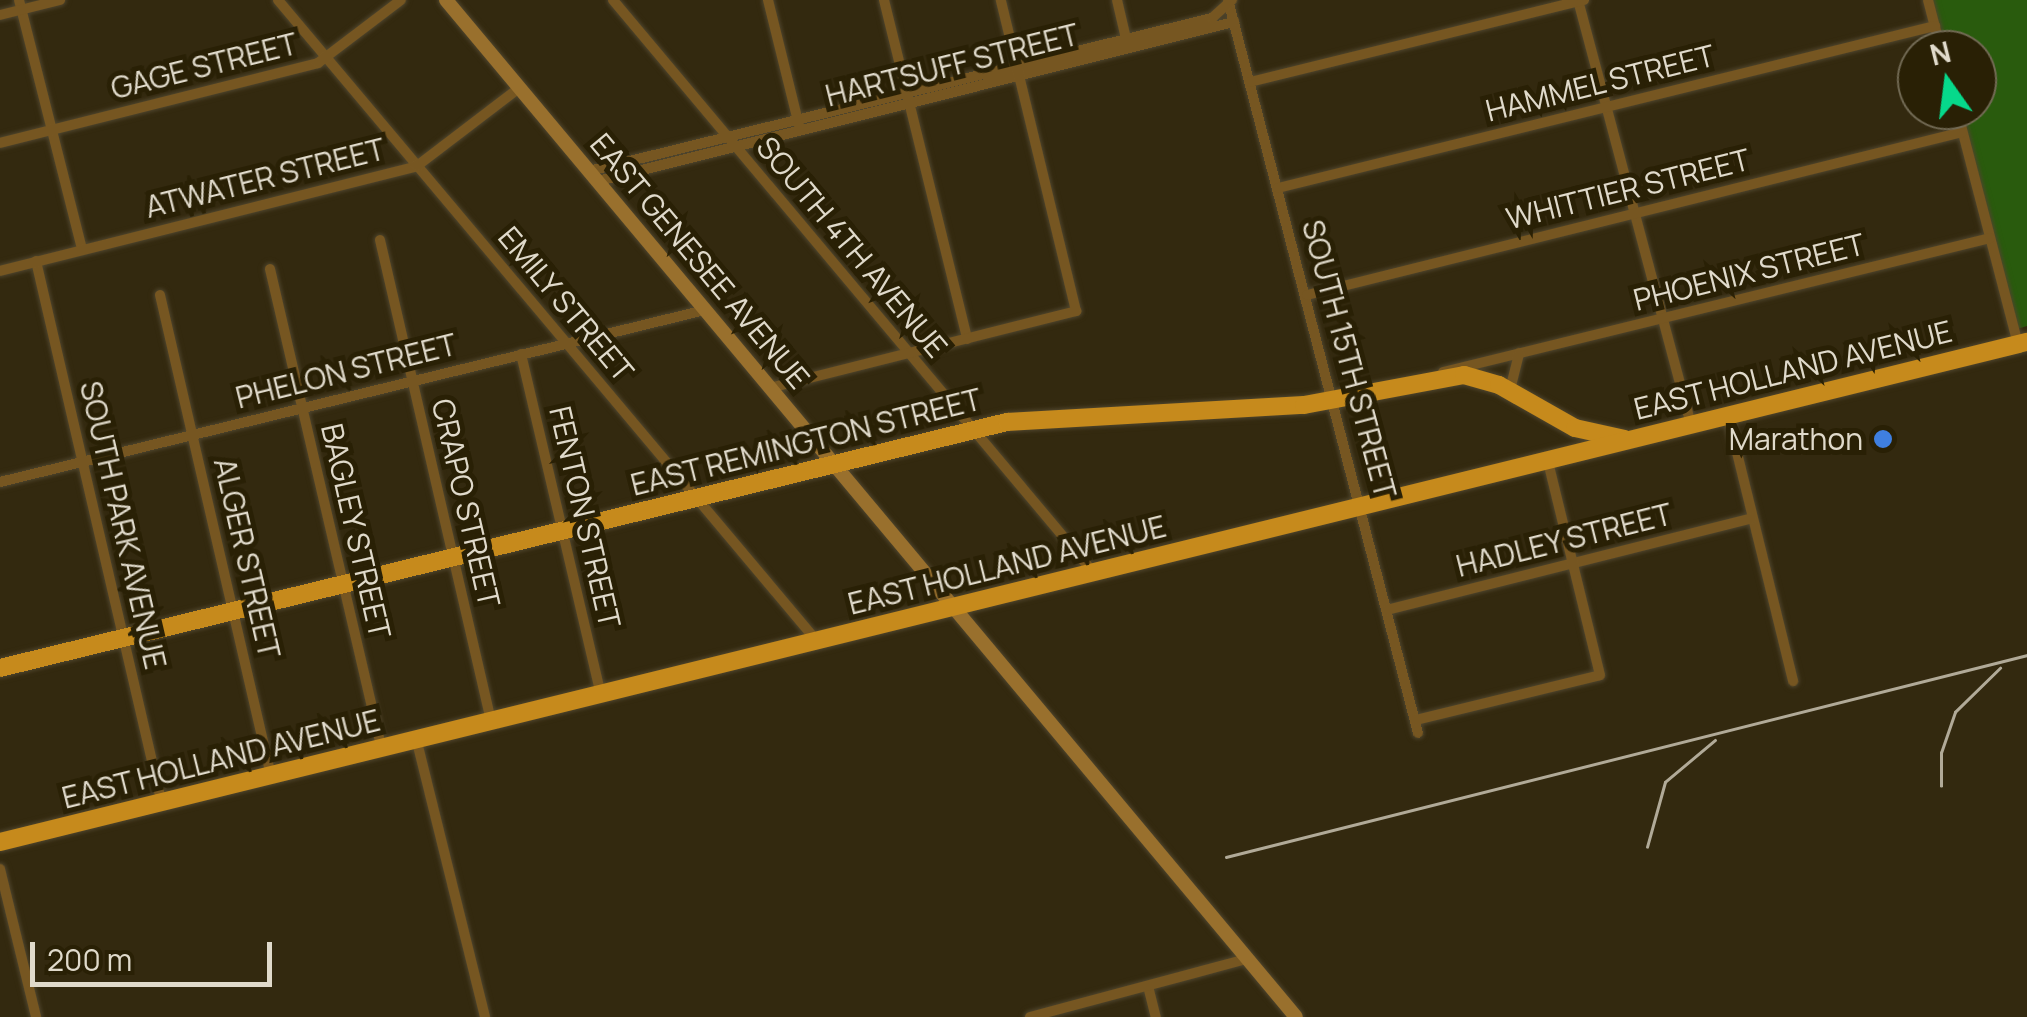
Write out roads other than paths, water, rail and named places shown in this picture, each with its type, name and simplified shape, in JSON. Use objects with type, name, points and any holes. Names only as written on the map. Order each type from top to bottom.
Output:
[{"type":"highway","name":"EAST HOLLAND AVENUE","points":[[0,842],[2022,343]]},
{"type":"highway","name":"EAST REMINGTON STREET","points":[[0,668],[831,461],[971,428],[1048,416],[1334,400],[1430,377],[1477,378],[1510,390],[1575,428],[1626,439]]},
{"type":"main road","name":"EAST GENESEE AVENUE","points":[[446,0],[1296,1017]]},
{"type":"street","points":[[0,15],[20,5],[60,0]]},
{"type":"street","name":"EMILY STREET","points":[[278,0],[816,640]]},
{"type":"street","name":"GAGE STREET","points":[[0,142],[328,59],[402,0]]},
{"type":"street","name":"SOUTH 4TH AVENUE","points":[[613,0],[1092,572]]},
{"type":"street","points":[[768,0],[798,124]]},
{"type":"street","points":[[884,0],[967,339]]},
{"type":"street","points":[[770,388],[1076,310],[1001,0]]},
{"type":"street","points":[[1116,0],[1127,43]]},
{"type":"street","points":[[1250,82],[1580,0],[1692,424]]},
{"type":"street","points":[[1928,0],[1936,30]]},
{"type":"street","name":"HARTSUFF STREET","points":[[594,176],[1127,43],[1212,18],[1230,2]]},
{"type":"street","name":"SOUTH 15TH STREET","points":[[1230,2],[1418,733]]},
{"type":"street","points":[[20,5],[82,250]]},
{"type":"street","name":"HARTSUFF STREET","points":[[1127,43],[1234,22]]},
{"type":"street","name":"HAMMEL STREET","points":[[1278,188],[1935,26]]},
{"type":"street","name":"ATWATER STREET","points":[[0,271],[417,166],[519,88]]},
{"type":"street","points":[[1962,132],[2022,343]]},
{"type":"street","name":"WHITTIER STREET","points":[[1307,295],[1962,132]]},
{"type":"street","name":"PHOENIX STREET","points":[[1430,377],[1990,238]]},
{"type":"street","name":"CRAPO STREET","points":[[380,240],[491,720]]},
{"type":"street","name":"SOUTH PARK AVENUE","points":[[36,261],[161,800]]},
{"type":"street","name":"BAGLEY STREET","points":[[270,269],[381,747]]},
{"type":"street","name":"ALGER STREET","points":[[160,295],[271,774]]},
{"type":"street","name":"PHELON STREET","points":[[0,482],[705,310]]},
{"type":"street","points":[[1510,390],[1519,353]]},
{"type":"street","name":"FENTON STREET","points":[[521,354],[600,692]]},
{"type":"street","points":[[1728,416],[1794,681]]},
{"type":"street","points":[[1416,720],[1600,676],[1548,462]]},
{"type":"street","name":"HADLEY STREET","points":[[1387,610],[1752,518]]},
{"type":"street","points":[[416,738],[485,1017]]},
{"type":"street","points":[[0,869],[36,1017]]},
{"type":"street","points":[[1030,1017],[1246,959]]},
{"type":"street","points":[[1148,986],[1156,1017]]},
{"type":"railway","points":[[1226,857],[2027,655]]},
{"type":"railway","points":[[1941,786],[1941,753],[1955,712],[2000,668]]},
{"type":"railway","points":[[1647,847],[1665,782],[1715,740]]},
{"type":"place","name":"Marathon","points":[[1883,439]]}]
